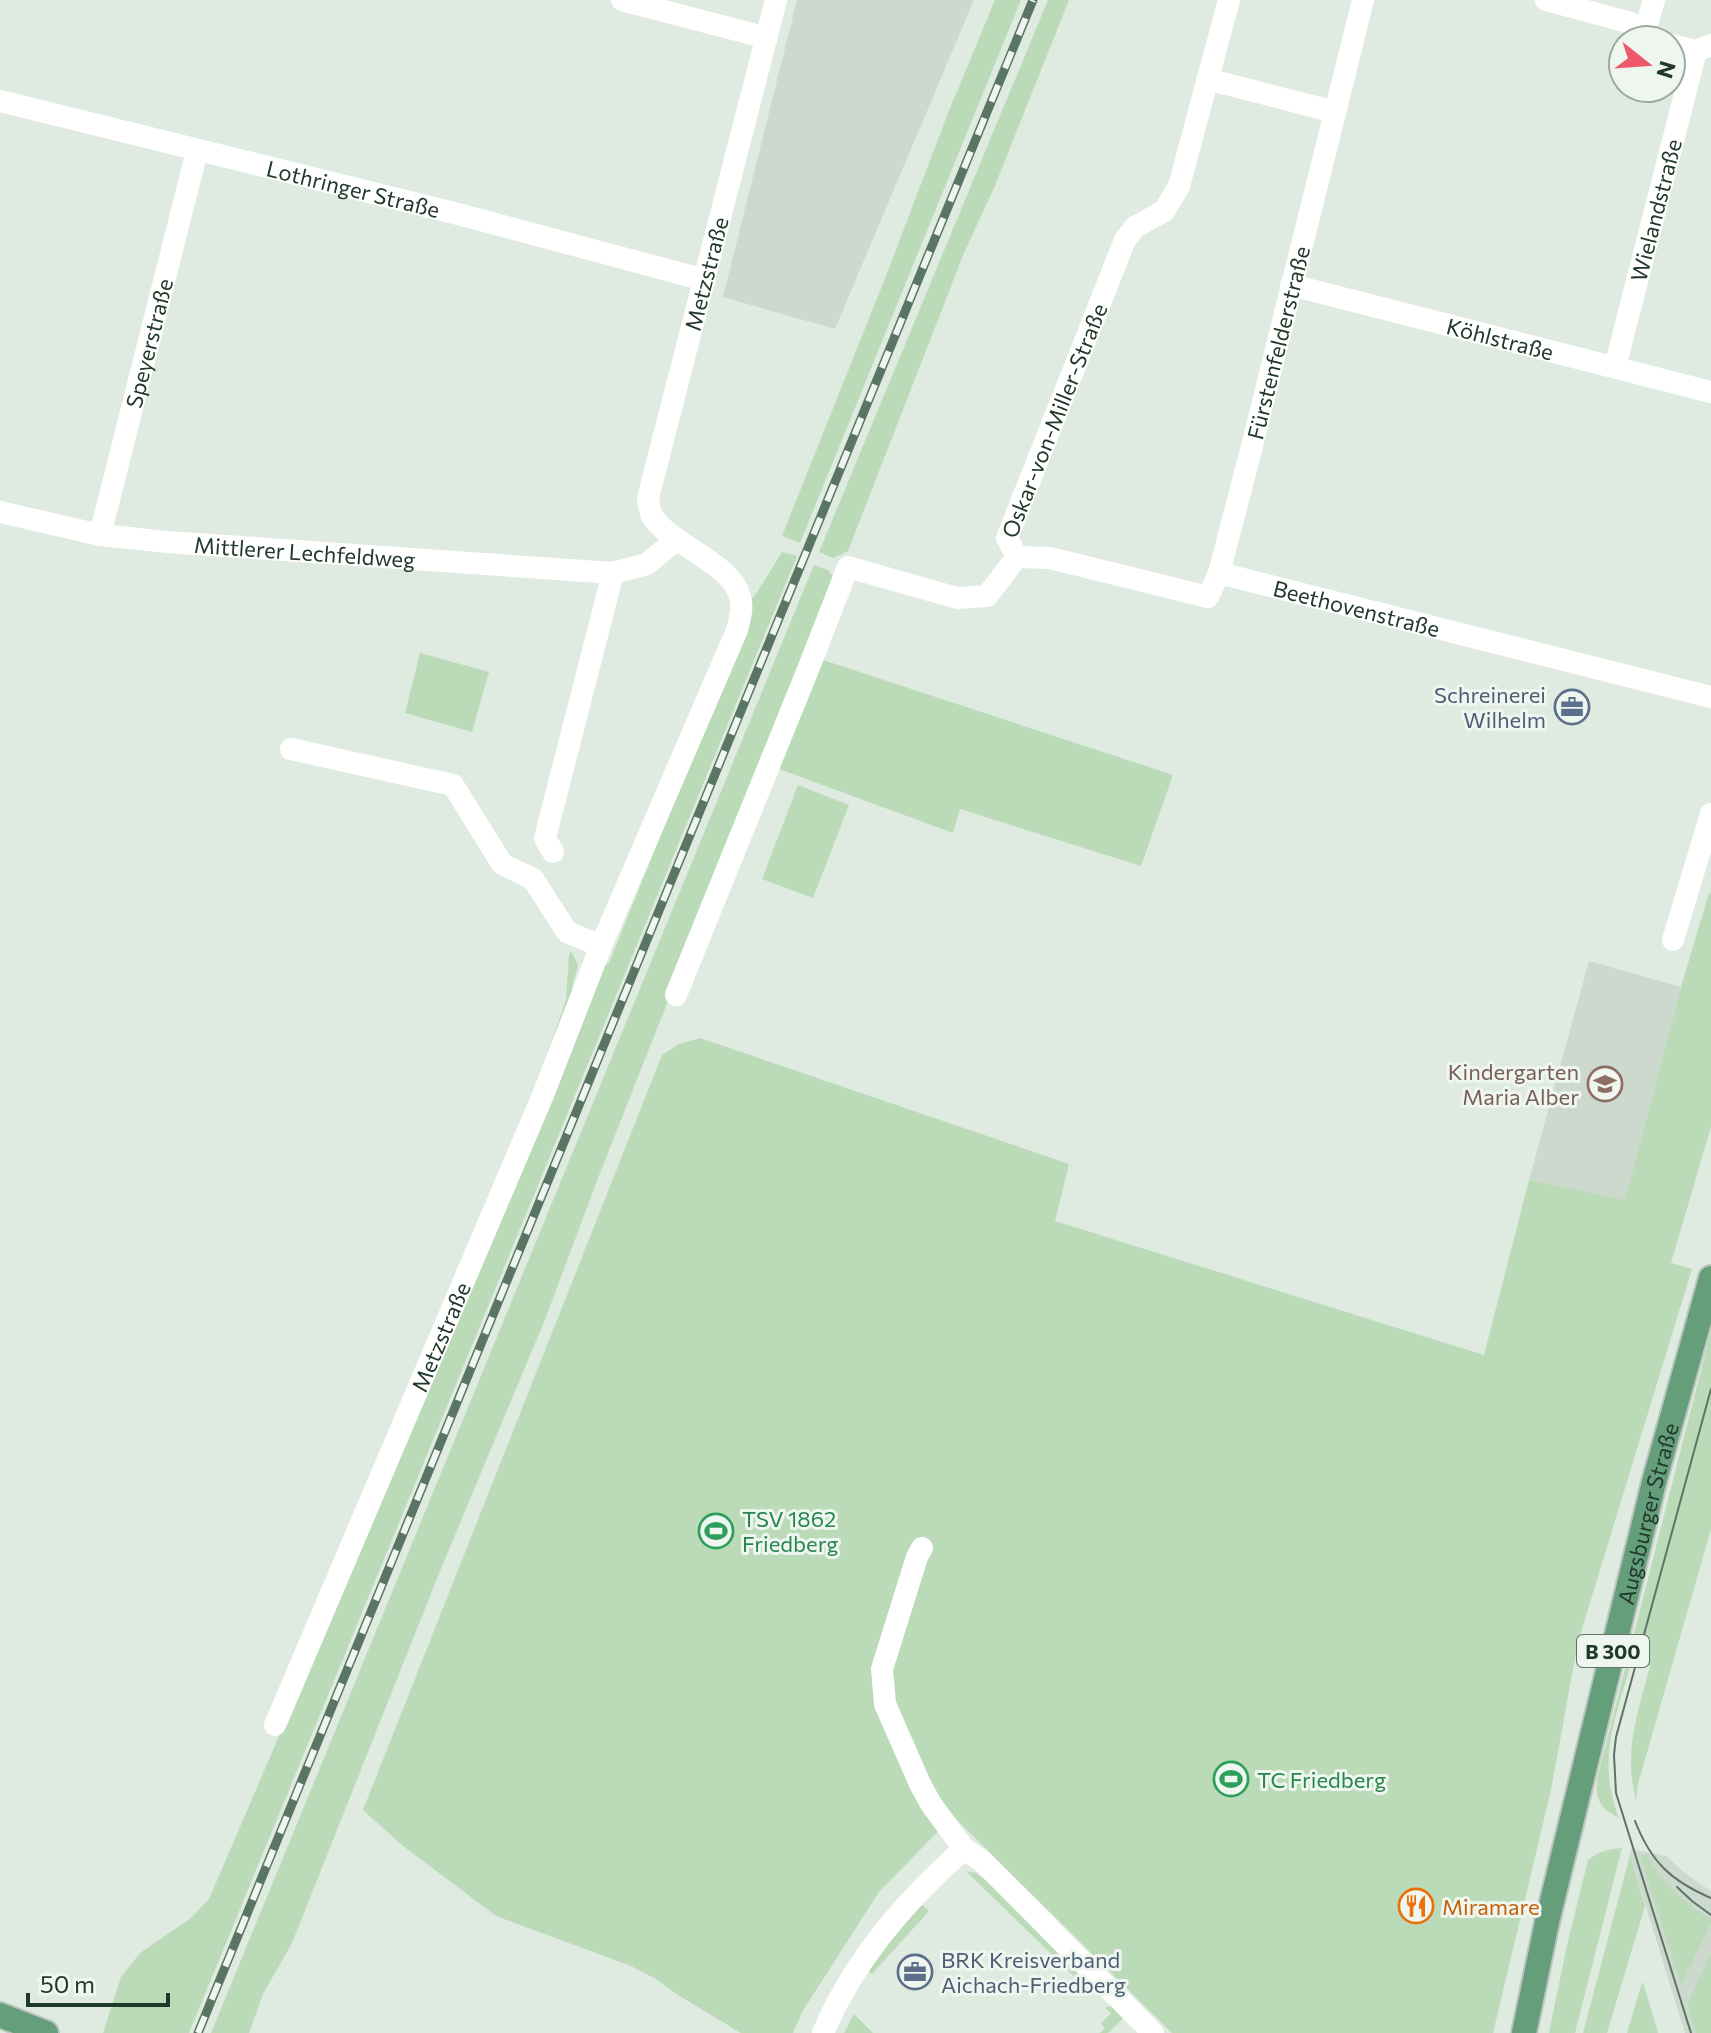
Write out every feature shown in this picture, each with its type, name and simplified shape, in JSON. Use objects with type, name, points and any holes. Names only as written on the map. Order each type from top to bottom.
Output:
[{"type":"main road","name":"Augsburger Straße","points":[[1524,2033],[1550,1909],[1654,1482],[1711,1278]]},
{"type":"main road","points":[[0,2015],[46,2033]]},
{"type":"street","points":[[622,0],[767,38]]},
{"type":"street","name":"Metzstraße","points":[[275,1725],[543,1095],[601,946],[737,630],[742,609],[734,584],[651,514],[648,498],[776,0]]},
{"type":"street","name":"Oskar-von-Miller-Straße","points":[[676,995],[848,567],[957,598],[987,596],[1017,557],[1007,538],[1125,240],[1135,227],[1164,211],[1179,186],[1229,0]]},
{"type":"street","name":"Fürstenfelderstraße","points":[[1219,573],[1363,0]]},
{"type":"street","points":[[1546,0],[1632,24]]},
{"type":"street","points":[[1650,24],[1654,0]]},
{"type":"street","name":"Wielandstraße","points":[[1615,367],[1704,48]]},
{"type":"street","points":[[1207,79],[1335,112]]},
{"type":"street","name":"Lothringer Straße","points":[[0,101],[454,213],[705,280]]},
{"type":"street","name":"Speyerstraße","points":[[100,535],[197,151]]},
{"type":"street","name":"Köhlstraße","points":[[1291,285],[1711,392]]},
{"type":"street","name":"Mittlerer Lechfeldweg","points":[[0,512],[100,535],[319,554],[613,573]]},
{"type":"street","points":[[553,852],[545,838],[613,573],[647,564],[677,539]]},
{"type":"street","points":[[1017,557],[1050,558],[1208,597],[1219,573]]},
{"type":"street","name":"Beethovenstraße","points":[[1219,573],[1711,697]]},
{"type":"street","points":[[291,749],[453,785],[502,864],[533,879],[567,932],[601,946]]},
{"type":"street","points":[[1673,940],[1711,814]]},
{"type":"street","points":[[922,1548],[882,1669],[885,1704],[920,1784],[964,1849],[982,1861],[1153,2033]]},
{"type":"street","points":[[823,2033],[842,1993],[878,1940],[924,1886],[964,1849]]},
{"type":"shaded area","points":[[797,0],[974,0],[835,329],[723,297]]},
{"type":"shaded area","name":"Kindergarten Maria Alber","points":[[1589,961],[1681,987],[1625,1201],[1529,1180]]},
{"type":"shaded area","points":[[1631,1849],[1666,1856],[1711,1891],[1711,2033],[1685,2033],[1630,1855]]},
{"type":"green space","points":[[995,0],[1021,0],[800,543],[782,536]]},
{"type":"green space","points":[[1048,0],[1069,0],[994,188],[964,253],[848,551],[833,558],[819,552]]},
{"type":"green space","points":[[782,552],[797,556],[189,2033],[103,2033],[121,1977],[140,1953],[191,1918],[209,1899],[521,1173],[596,972],[609,963],[710,714],[749,598],[754,597]]},
{"type":"green space","points":[[814,565],[828,570],[835,579],[546,1317],[438,1576],[292,1943],[263,1994],[249,2033],[211,2033]]},
{"type":"green space","points":[[420,653],[489,672],[472,732],[405,713]]},
{"type":"green space","points":[[820,659],[1173,775],[1141,866],[960,809],[953,833],[779,769]]},
{"type":"green space","points":[[798,785],[849,805],[813,898],[762,879]]},
{"type":"green space","name":"TSV 1862 Friedberg","points":[[1709,893],[1711,1127],[1671,1263],[1692,1269],[1578,1642],[1551,1790],[1493,2033],[1172,2033],[953,1816],[879,1892],[802,2012],[793,2033],[741,2033],[631,1966],[496,1916],[403,1846],[363,1810],[662,1055],[679,1044],[700,1038],[1069,1164],[1055,1221],[1484,1355],[1529,1180],[1625,1200]]},
{"type":"green space","points":[[571,951],[578,965],[569,1012],[537,1084],[566,1000]]},
{"type":"green space","points":[[1711,1331],[1711,1529],[1636,1800],[1632,1782],[1632,1748],[1650,1666],[1632,1661],[1615,1720],[1609,1758],[1612,1797],[1619,1818],[1599,1801],[1598,1775]]},
{"type":"green space","points":[[1622,1848],[1575,2033],[1549,2033],[1588,1860],[1604,1851]]},
{"type":"green space","points":[[1646,1854],[1674,1891],[1711,1919],[1681,1985],[1640,1856]]},
{"type":"green space","points":[[1630,1855],[1645,1906],[1607,2033],[1583,2033]]},
{"type":"green space","points":[[966,1871],[976,1873],[988,1882],[1091,1986],[1091,1993]]},
{"type":"green space","points":[[919,1902],[929,1911],[872,1974],[868,1971]]},
{"type":"green space","points":[[1711,1953],[1711,2033],[1696,2033],[1687,2004]]},
{"type":"green space","points":[[1642,1983],[1658,2033],[1627,2033]]},
{"type":"green space","points":[[1111,2006],[1125,2016],[1108,2033],[1100,2033],[1105,2028],[1101,2024],[1111,2013],[1105,2008]]},
{"type":"green space","points":[[854,2014],[873,2033],[844,2033]]},
{"type":"tram line","points":[[1691,2033],[1616,1793],[1614,1755],[1616,1737],[1711,1389]]},
{"type":"tram line","points":[[1635,1821],[1648,1848],[1664,1868],[1684,1885],[1711,1898]]},
{"type":"tram line","points":[[1677,1887],[1711,1915]]},
{"type":"railway","points":[[198,2033],[1033,0]]},
{"type":"place","name":"Schreinerei Wilhelm","points":[[1572,707]]},
{"type":"place","name":"Kindergarten Maria Alber","points":[[1605,1084]]},
{"type":"place","name":"TSV 1862 Friedberg","points":[[716,1531]]},
{"type":"place","name":"TC Friedberg","points":[[1231,1779]]},
{"type":"place","name":"Miramare","points":[[1416,1906]]},
{"type":"place","name":"BRK Kreisverband Aichach-Friedberg","points":[[915,1972]]}]
